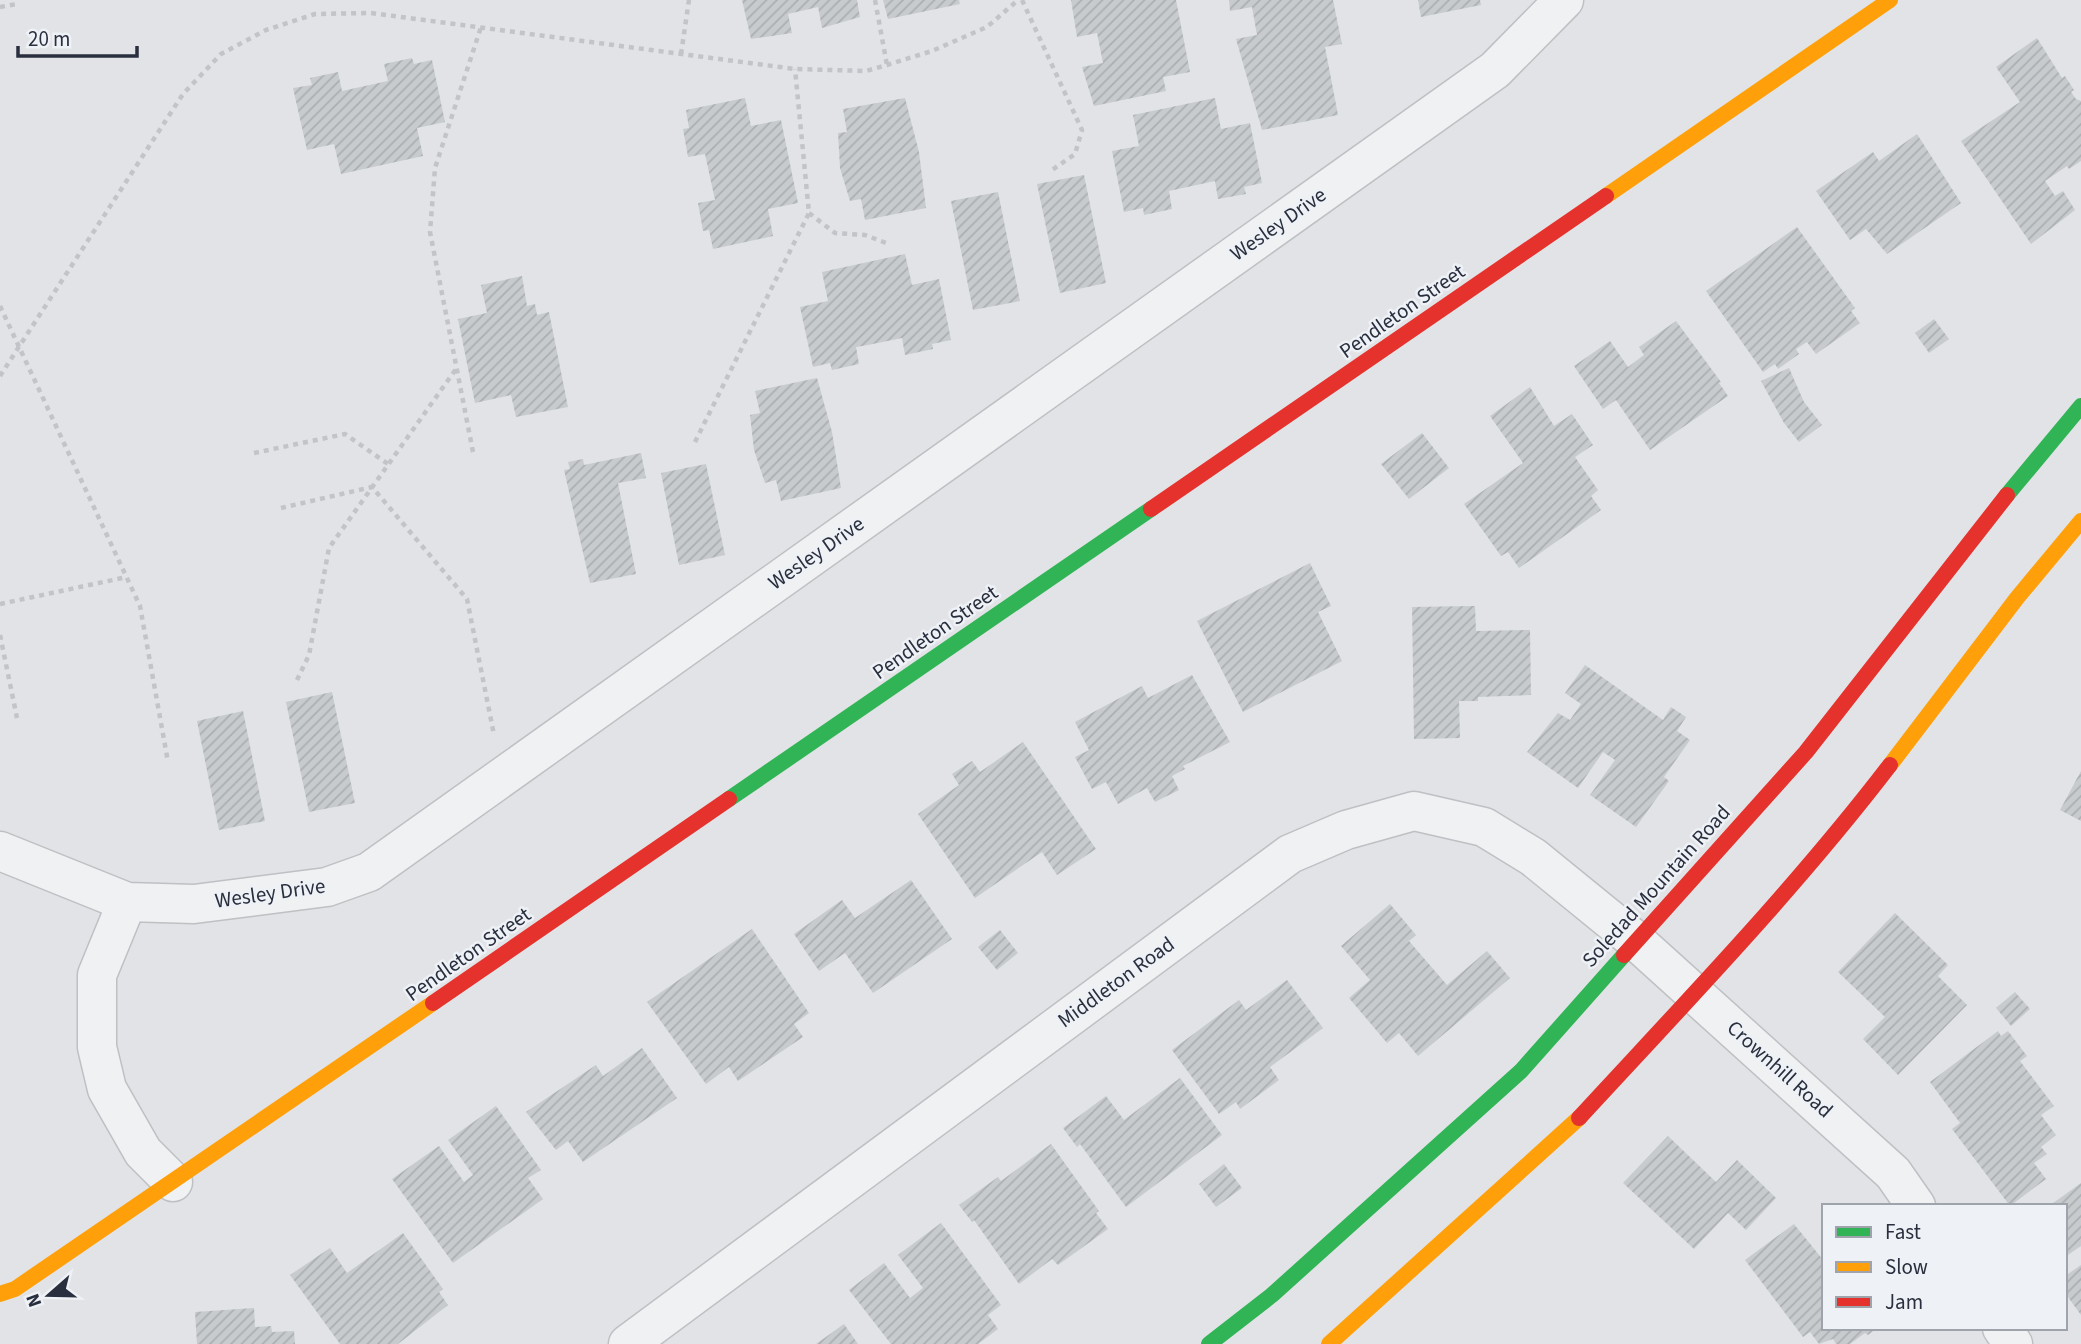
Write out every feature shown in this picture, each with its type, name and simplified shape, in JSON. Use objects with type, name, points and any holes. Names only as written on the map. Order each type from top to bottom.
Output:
[{"type":"main road","name":"Pendleton Street","points":[[0,1294],[15,1289],[173,1182],[1890,0]]},
{"type":"main road","name":"Soledad Mountain Road","points":[[1209,1344],[1272,1295],[1344,1232],[1521,1071],[1635,940],[1806,752],[1959,552],[2081,406]]},
{"type":"main road","points":[[1329,1344],[1574,1123],[1695,992],[1863,800],[2017,598],[2081,522]]},
{"type":"street","name":"Wesley Drive","points":[[0,851],[127,902],[194,904],[327,887],[369,872],[1494,70],[1564,0]]},
{"type":"street","name":"Middleton Road","points":[[628,1344],[1290,854],[1346,830],[1414,811],[1484,827],[1533,857],[1635,940]]},
{"type":"street","points":[[127,902],[97,975],[97,1047],[107,1089],[143,1152],[173,1182]]},
{"type":"street","name":"Crownhill Road","points":[[1635,940],[1893,1173],[1915,1204]]},
{"type":"path","points":[[681,54],[689,0]]},
{"type":"path","points":[[875,0],[887,65]]},
{"type":"path","points":[[0,376],[183,94],[221,54],[266,30],[315,14],[371,13],[795,69],[866,71],[932,51],[987,27],[1020,0],[1082,130],[1075,154],[1052,170]]},
{"type":"path","points":[[0,7],[17,4]]},
{"type":"path","points":[[473,452],[430,232],[435,168],[481,27]]},
{"type":"path","points":[[695,442],[809,213],[795,69]]},
{"type":"path","points":[[809,213],[835,233],[865,235],[889,244]]},
{"type":"path","points":[[0,306],[140,606],[168,762]]},
{"type":"path","points":[[297,680],[309,654],[329,548],[457,368]]},
{"type":"path","points":[[254,453],[345,434],[388,464]]},
{"type":"path","points":[[372,487],[467,599],[502,777]]},
{"type":"path","points":[[281,508],[372,487]]},
{"type":"path","points":[[0,604],[127,577]]},
{"type":"path","points":[[0,635],[17,718]]},
{"type":"building","points":[[742,0],[857,0],[860,17],[822,28],[818,7],[788,14],[792,33],[751,39]]},
{"type":"building","points":[[883,0],[959,0],[960,4],[888,19]]},
{"type":"building","points":[[1071,0],[1176,0],[1190,72],[1163,77],[1166,91],[1094,106],[1082,67],[1103,63],[1097,33],[1077,37]]},
{"type":"building","points":[[1229,0],[1333,0],[1342,44],[1325,47],[1338,115],[1262,130],[1236,39],[1257,35],[1252,7],[1230,11]]},
{"type":"building","points":[[1418,0],[1480,0],[1481,5],[1421,17]]},
{"type":"building","points":[[2037,38],[2062,78],[2065,76],[2074,90],[2071,92],[2081,101],[2081,161],[2069,169],[2067,166],[2045,181],[2055,196],[2063,191],[2075,210],[2031,244],[1961,141],[2020,102],[1996,67]]},
{"type":"building","points":[[412,58],[414,64],[432,60],[445,122],[417,128],[423,156],[341,174],[334,144],[307,150],[293,88],[312,85],[310,78],[338,72],[342,91],[388,81],[384,64]]},
{"type":"building","points":[[745,98],[751,126],[781,120],[798,203],[768,209],[773,236],[713,249],[709,230],[703,231],[698,203],[715,200],[705,154],[688,157],[683,129],[689,128],[686,110]]},
{"type":"building","points":[[905,98],[919,152],[926,208],[865,220],[861,199],[850,201],[840,168],[838,133],[847,132],[843,109]]},
{"type":"building","points":[[1215,98],[1221,129],[1250,123],[1262,183],[1244,187],[1246,194],[1218,199],[1215,181],[1169,191],[1172,209],[1144,215],[1143,208],[1124,212],[1112,151],[1139,146],[1133,115]]},
{"type":"building","points":[[1917,134],[1961,203],[1887,254],[1866,229],[1850,240],[1816,191],[1873,152],[1879,161]]},
{"type":"building","points":[[1084,175],[1106,283],[1060,293],[1037,184]]},
{"type":"building","points":[[998,192],[1020,301],[973,310],[951,201]]},
{"type":"building","points":[[1797,227],[1855,308],[1851,311],[1860,323],[1816,354],[1807,342],[1796,349],[1799,354],[1778,369],[1775,364],[1763,372],[1706,291]]},
{"type":"building","points":[[905,254],[912,285],[939,279],[951,340],[932,344],[933,349],[905,355],[902,338],[856,347],[859,364],[832,370],[830,363],[813,367],[800,307],[828,301],[822,272]]},
{"type":"building","points":[[522,276],[527,306],[535,304],[537,315],[549,312],[568,407],[516,417],[511,395],[475,403],[458,319],[487,313],[481,285]]},
{"type":"building","points":[[1934,319],[1949,339],[1929,353],[1915,333]]},
{"type":"building","points":[[1676,321],[1721,382],[1719,383],[1728,396],[1650,450],[1616,400],[1603,409],[1574,366],[1610,341],[1628,367],[1644,355],[1639,347]]},
{"type":"building","points":[[1789,368],[1804,402],[1822,425],[1799,442],[1784,423],[1761,381]]},
{"type":"building","points":[[817,378],[832,432],[841,488],[781,501],[776,480],[765,483],[754,450],[750,415],[760,413],[755,391]]},
{"type":"building","points":[[1530,387],[1554,426],[1572,414],[1593,445],[1575,457],[1598,490],[1591,496],[1601,510],[1519,568],[1508,552],[1501,556],[1464,504],[1523,463],[1490,416]]},
{"type":"building","points":[[1422,433],[1449,468],[1409,499],[1381,464]]},
{"type":"building","points":[[641,453],[646,478],[618,483],[636,574],[590,583],[564,470],[570,469],[568,462],[583,459],[584,465]]},
{"type":"building","points":[[706,464],[725,555],[679,565],[661,473]]},
{"type":"building","points":[[1310,563],[1331,606],[1318,612],[1342,661],[1243,712],[1197,621]]},
{"type":"building","points":[[1475,606],[1476,631],[1530,630],[1531,695],[1478,697],[1478,701],[1459,701],[1460,738],[1414,739],[1412,607]]},
{"type":"building","points":[[1585,665],[1663,720],[1671,707],[1686,717],[1677,731],[1690,740],[1664,777],[1669,781],[1636,827],[1590,795],[1615,760],[1603,752],[1578,788],[1527,752],[1558,713],[1570,720],[1581,704],[1565,693]]},
{"type":"building","points":[[1192,675],[1230,742],[1183,766],[1185,769],[1172,776],[1179,790],[1155,802],[1147,788],[1118,804],[1106,782],[1092,789],[1075,757],[1089,750],[1075,722],[1142,686],[1148,698]]},
{"type":"building","points":[[332,692],[355,803],[309,812],[286,702]]},
{"type":"building","points":[[243,711],[265,821],[219,830],[197,721]]},
{"type":"building","points":[[1023,742],[1096,849],[1057,875],[1042,852],[975,898],[918,814],[959,785],[952,774],[972,761],[980,772]]},
{"type":"building","points":[[2081,771],[2081,821],[2060,810]]},
{"type":"building","points":[[911,880],[952,939],[873,993],[845,953],[819,971],[794,934],[842,900],[855,918]]},
{"type":"building","points":[[1390,904],[1416,935],[1409,941],[1447,985],[1487,951],[1510,978],[1418,1056],[1399,1033],[1387,1043],[1349,998],[1370,980],[1341,946]]},
{"type":"building","points":[[1895,913],[1948,965],[1938,976],[1967,1005],[1898,1075],[1863,1039],[1885,1017],[1838,972]]},
{"type":"building","points":[[752,929],[809,1013],[794,1024],[803,1037],[738,1081],[729,1067],[706,1084],[647,1002]]},
{"type":"building","points":[[1000,930],[1018,953],[997,970],[978,947]]},
{"type":"building","points":[[1287,980],[1323,1028],[1270,1067],[1279,1080],[1240,1109],[1236,1102],[1219,1114],[1172,1050],[1239,1000],[1246,1010]]},
{"type":"building","points":[[2015,992],[2030,1009],[2011,1026],[1996,1008]]},
{"type":"building","points":[[1998,1031],[2001,1036],[2008,1031],[2027,1056],[2020,1061],[2054,1106],[2041,1115],[2056,1135],[2041,1147],[2047,1154],[2034,1163],[2046,1179],[2013,1204],[2008,1204],[1952,1129],[1960,1123],[1930,1082]]},
{"type":"building","points":[[642,1048],[677,1098],[583,1162],[568,1141],[556,1150],[526,1112],[596,1065],[603,1076]]},
{"type":"building","points":[[1180,1078],[1222,1135],[1126,1207],[1080,1144],[1077,1147],[1063,1128],[1106,1096],[1124,1120]]},
{"type":"building","points":[[496,1106],[541,1170],[528,1178],[543,1199],[453,1263],[392,1179],[439,1146],[464,1182],[473,1175],[448,1140]]},
{"type":"building","points":[[1668,1136],[1716,1182],[1737,1160],[1776,1198],[1746,1230],[1728,1213],[1694,1249],[1623,1183]]},
{"type":"building","points":[[1051,1144],[1099,1211],[1096,1213],[1108,1229],[1058,1265],[1052,1259],[1019,1284],[974,1220],[972,1222],[959,1205],[998,1177],[1001,1181]]},
{"type":"building","points":[[1224,1164],[1242,1188],[1216,1207],[1199,1184]]},
{"type":"building","points":[[2081,1183],[2081,1246],[2067,1256],[2067,1204],[2052,1204]]},
{"type":"building","points":[[941,1223],[1001,1305],[988,1315],[998,1329],[978,1344],[891,1344],[849,1290],[884,1263],[910,1298],[923,1288],[898,1255]]},
{"type":"building","points":[[1794,1224],[1822,1259],[1822,1330],[1874,1330],[1850,1344],[1836,1344],[1833,1339],[1819,1344],[1810,1332],[1803,1337],[1745,1260]]},
{"type":"building","points":[[403,1233],[443,1289],[439,1292],[448,1305],[398,1344],[340,1344],[290,1275],[330,1248],[347,1273]]},
{"type":"building","points":[[2081,1265],[2081,1315],[2067,1296],[2067,1275]]},
{"type":"building","points":[[254,1308],[255,1327],[271,1326],[272,1332],[294,1331],[295,1344],[197,1344],[195,1312]]},
{"type":"building","points":[[844,1324],[858,1344],[816,1344]]},
{"type":"traffic: fast","points":[[2007,495],[2081,406]]},
{"type":"traffic: fast","points":[[729,799],[1151,509]]},
{"type":"traffic: fast","points":[[1209,1344],[1272,1295],[1521,1071],[1624,955]]},
{"type":"traffic: slow","points":[[1606,196],[1890,0]]},
{"type":"traffic: slow","points":[[1890,765],[2017,598],[2081,521]]},
{"type":"traffic: slow","points":[[0,1294],[15,1289],[433,1003]]},
{"type":"traffic: slow","points":[[1329,1344],[1579,1118]]},
{"type":"traffic: jam","points":[[1151,509],[1606,196]]},
{"type":"traffic: jam","points":[[1624,955],[1806,752],[2007,495]]},
{"type":"traffic: jam","points":[[1579,1118],[1778,901],[1890,765]]},
{"type":"traffic: jam","points":[[433,1003],[729,799]]}]
